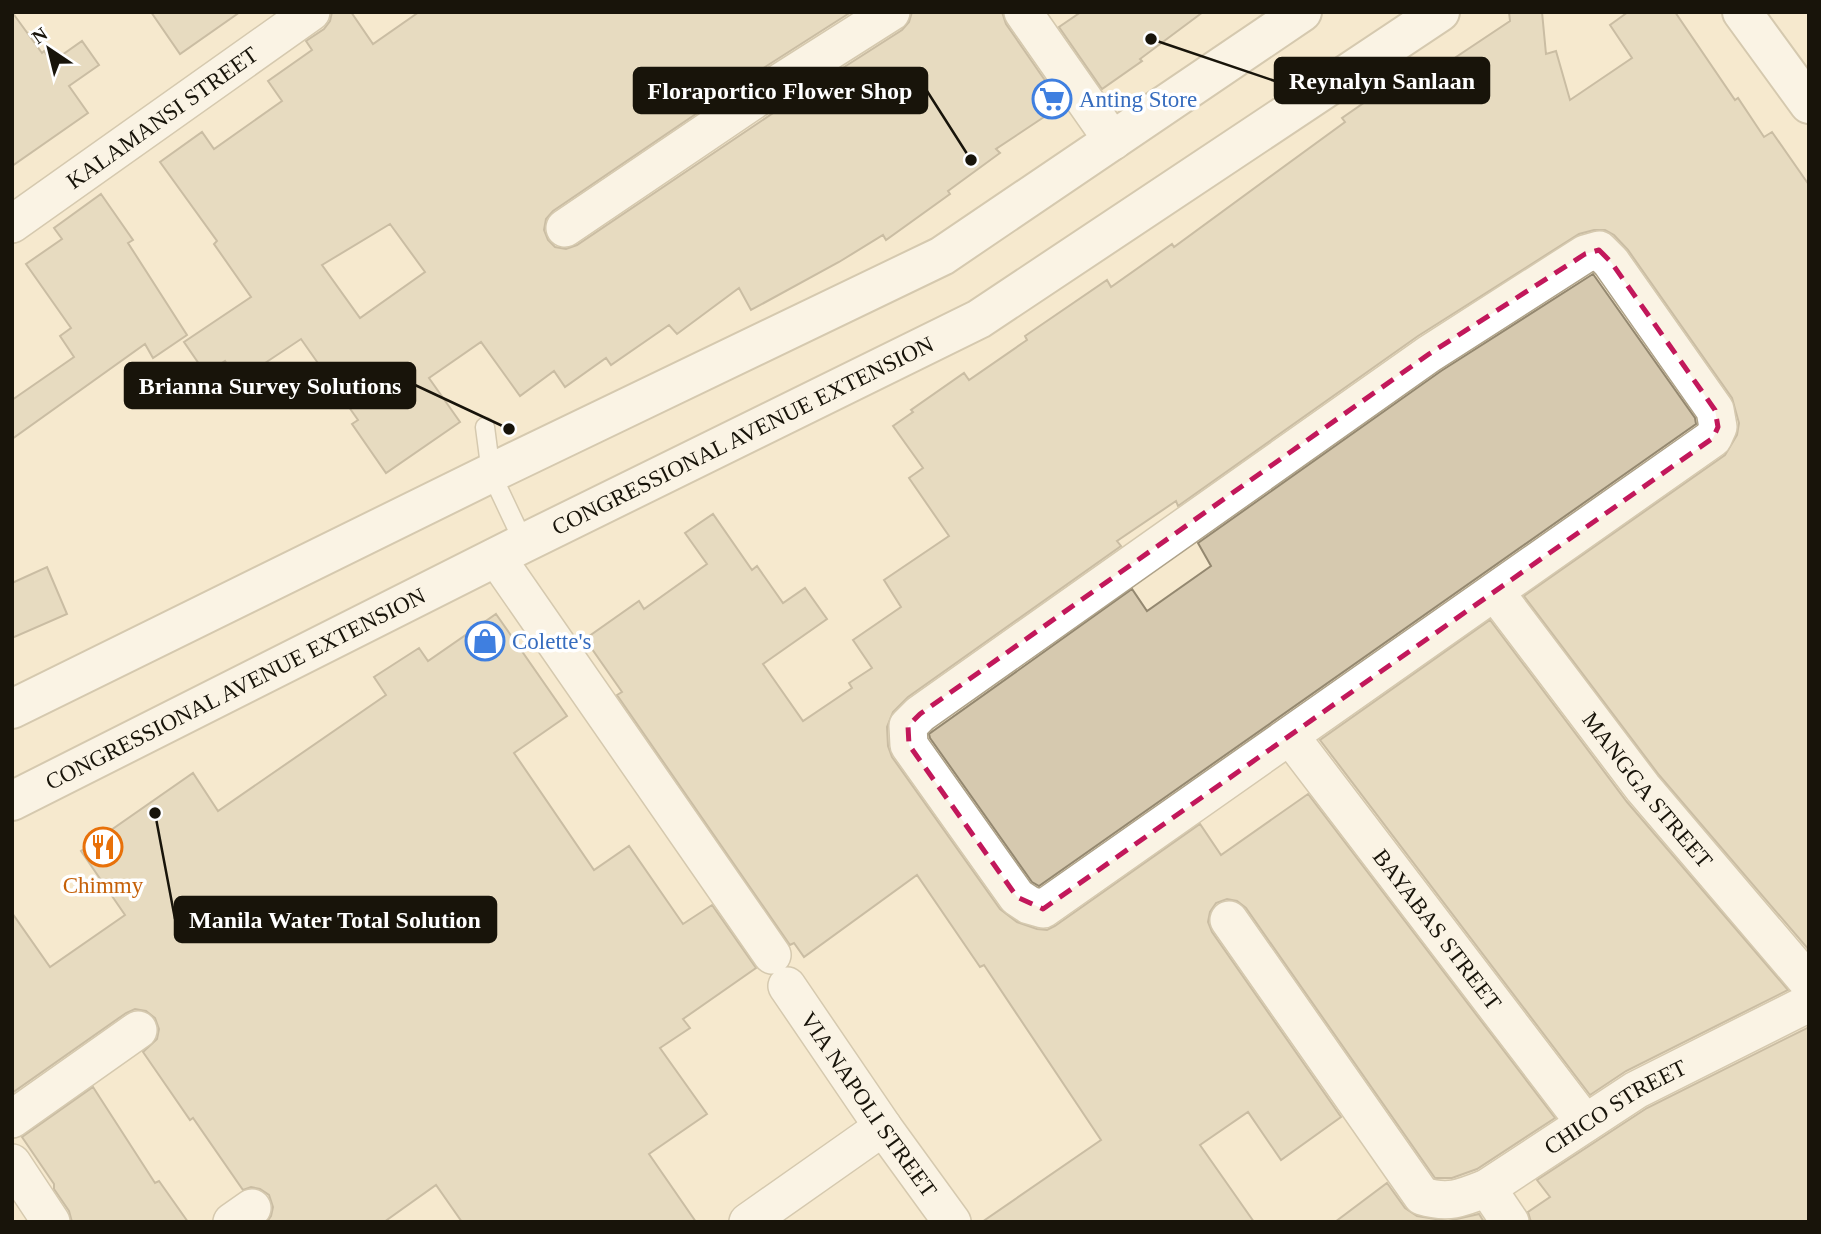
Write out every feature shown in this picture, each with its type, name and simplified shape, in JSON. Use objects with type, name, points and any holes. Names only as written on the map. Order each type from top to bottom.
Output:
[{"type":"main road","points":[[12,709],[491,473],[942,256],[1302,12]]},
{"type":"main road","name":"CONGRESSIONAL AVENUE EXTENSION","points":[[12,801],[510,550],[979,319],[1440,12]]},
{"type":"main road","points":[[1742,12],[1809,104]]},
{"type":"street","name":"KALAMANSI STREET","points":[[12,223],[311,12]]},
{"type":"street","points":[[565,228],[776,85],[891,12]]},
{"type":"street","points":[[1023,12],[1113,141]]},
{"type":"street","points":[[1599,250],[1611,262],[1715,410],[1718,427],[1713,438],[1290,736],[1044,909],[1029,905],[1017,897],[909,746],[908,726],[920,714],[1429,354],[1585,254],[1599,250]]},
{"type":"street","name":"VIA NAPOLI STREET","points":[[510,550],[883,1127],[952,1222]]},
{"type":"street","name":"MANGGA STREET","points":[[1495,592],[1643,788],[1809,983]]},
{"type":"street","name":"BAYABAS STREET","points":[[1290,736],[1585,1123]]},
{"type":"street","name":"CHICO STREET","points":[[1229,920],[1422,1196],[1440,1201],[1460,1199],[1487,1188],[1636,1090],[1809,1003]]},
{"type":"street","points":[[12,1119],[138,1030]]},
{"type":"street","points":[[748,1222],[883,1127]]},
{"type":"street","points":[[12,1163],[51,1222]]},
{"type":"street","points":[[1487,1188],[1510,1222]]},
{"type":"lane","points":[[485,427],[491,473],[510,550]]},
{"type":"highlighted area","points":[[1599,250],[1611,262],[1715,410],[1718,427],[1713,438],[1043,909],[1017,897],[909,745],[908,726],[920,714],[1429,354],[1585,254]]},
{"type":"building","points":[[12,12],[42,53],[44,51],[52,62],[82,41],[99,65],[69,86],[88,113],[12,166]]},
{"type":"building","points":[[151,12],[240,12],[180,54]]},
{"type":"building","points":[[332,12],[351,12],[373,44],[419,12],[851,12],[553,211],[546,219],[544,230],[555,247],[566,249],[577,245],[902,30],[909,22],[912,12],[1002,12],[1006,24],[1062,105],[996,149],[1000,153],[948,191],[950,194],[886,240],[883,235],[751,310],[739,288],[677,334],[669,325],[611,365],[606,358],[565,387],[554,371],[520,396],[481,342],[429,378],[460,422],[386,473],[352,424],[358,420],[301,339],[238,381],[225,361],[206,374],[184,342],[251,297],[214,244],[217,241],[160,162],[202,132],[214,149],[282,101],[268,81],[312,50],[306,41],[324,29]],"holes":[[[390,224],[425,272],[360,318],[322,265]]]},
{"type":"building","points":[[1081,12],[1203,12],[1102,89],[1059,27]]},
{"type":"building","points":[[1509,12],[1542,12],[1546,54],[1556,51],[1570,100],[1632,58],[1610,25],[1628,12],[1675,12],[1735,100],[1738,98],[1764,137],[1772,132],[1809,185],[1809,950],[1659,775],[1524,596],[1725,455],[1737,435],[1739,423],[1732,398],[1628,250],[1614,235],[1605,230],[1579,234],[1418,336],[1178,506],[1176,501],[1117,541],[1121,546],[908,697],[893,712],[887,727],[888,746],[892,757],[1000,909],[1017,922],[1037,929],[1047,930],[1055,926],[1200,824],[1221,855],[1308,794],[1555,1118],[1477,1169],[1452,1178],[1435,1178],[1246,908],[1237,901],[1227,899],[1216,903],[1210,912],[1208,922],[1212,932],[1341,1117],[1281,1160],[1248,1112],[1200,1145],[1254,1222],[982,1222],[1101,1140],[984,965],[980,967],[917,875],[804,957],[794,943],[790,945],[617,695],[622,692],[585,639],[639,601],[644,609],[707,564],[685,533],[713,514],[752,570],[757,566],[783,603],[805,588],[827,619],[763,664],[803,721],[852,688],[849,683],[872,668],[853,640],[901,607],[884,580],[949,536],[909,478],[923,468],[893,426],[964,373],[969,380],[1027,340],[1025,336],[1107,280],[1111,287],[1172,244],[1174,247],[1345,122],[1342,118],[1384,89],[1390,98],[1435,66],[1438,69],[1510,21]]},
{"type":"building","points":[[101,194],[133,240],[128,243],[187,335],[153,358],[145,344],[12,439],[12,400],[74,357],[60,336],[71,328],[26,264],[62,239],[54,228]]},
{"type":"building","points":[[1593,274],[1695,418],[1696,424],[1039,886],[1032,882],[929,734],[1132,589],[1147,611],[1211,566],[1198,543],[1441,371]]},
{"type":"building","points":[[47,567],[67,614],[12,638],[12,583]]},
{"type":"building","points":[[496,614],[567,716],[514,753],[594,870],[629,846],[683,924],[712,905],[756,968],[683,1019],[690,1028],[660,1048],[707,1114],[649,1154],[696,1222],[462,1222],[436,1185],[384,1222],[267,1222],[273,1207],[269,1195],[251,1187],[243,1190],[143,1052],[157,1039],[159,1029],[155,1018],[146,1011],[135,1009],[126,1013],[12,1093],[12,913],[50,967],[125,915],[81,851],[193,773],[218,811],[386,695],[374,677],[419,648],[428,661]]},
{"type":"building","points":[[1490,620],[1627,802],[1788,990],[1626,1071],[1590,1095],[1320,740]]},
{"type":"building","points":[[1809,1027],[1809,1222],[1531,1222],[1528,1212],[1550,1197],[1537,1180],[1647,1108]]},
{"type":"building","points":[[93,1087],[155,1183],[159,1181],[188,1222],[72,1222],[69,1211],[54,1189],[54,1184],[22,1137]]},
{"type":"building","points":[[1387,1183],[1405,1208],[1417,1216],[1448,1221],[1479,1214],[1484,1222],[1335,1222]]},
{"type":"place","name":"Reynalyn Sanlaan","points":[[1151,39]]},
{"type":"place","name":"Anting Store","points":[[1052,99]]},
{"type":"place","name":"Floraportico Flower Shop","points":[[971,160]]},
{"type":"place","name":"Brianna Survey Solutions","points":[[509,429]]},
{"type":"place","name":"Colette's","points":[[485,641]]},
{"type":"place","name":"Manila Water Total Solution","points":[[155,813]]},
{"type":"place","name":"Chimmy","points":[[103,847]]}]
